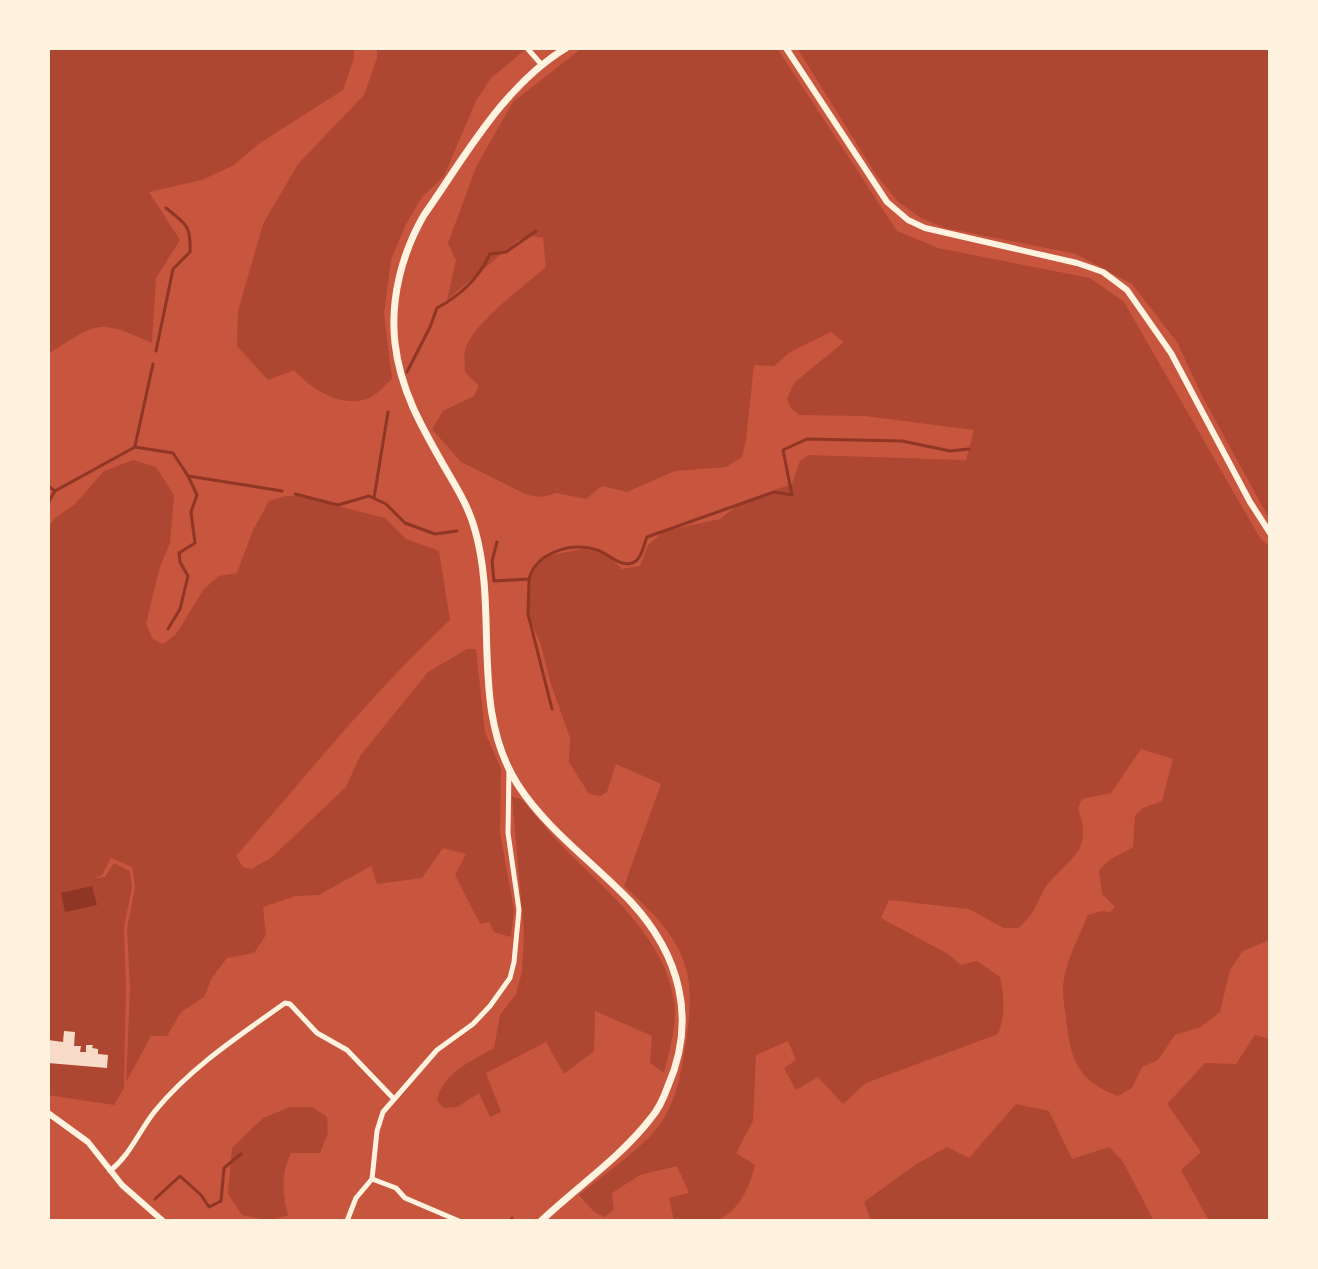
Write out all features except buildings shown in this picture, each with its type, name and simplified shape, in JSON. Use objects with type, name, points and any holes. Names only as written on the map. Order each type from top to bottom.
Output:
[{"type":"main road","points":[[541,1221],[608,1163],[654,1115],[681,1048],[681,1001],[669,959],[645,918],[542,815],[518,785],[498,743],[487,651],[485,577],[475,528],[468,508],[421,425],[400,377],[394,321],[403,263],[412,235],[503,104],[541,64],[566,48]]},
{"type":"street","points":[[527,48],[541,64]]},
{"type":"street","points":[[786,48],[887,202],[908,220],[939,232],[1077,263],[1103,272],[1127,290],[1171,353],[1250,502],[1270,533]]},
{"type":"street","points":[[347,1221],[356,1198],[372,1179],[377,1131],[383,1112],[437,1050],[482,1015],[510,978],[519,910],[508,833],[509,767]]},
{"type":"street","points":[[110,1171],[123,1161],[153,1112],[177,1087],[207,1059],[285,1003],[290,1004],[317,1033],[347,1050],[394,1099]]},
{"type":"street","points":[[48,1113],[88,1142],[138,1201],[163,1221]]},
{"type":"street","points":[[372,1179],[388,1184],[405,1198],[459,1221]]},
{"type":"shaded area","points":[[48,48],[354,48],[354,58],[343,90],[260,143],[234,165],[202,180],[149,192],[180,240],[156,278],[152,343],[120,330],[98,328],[88,330],[48,354]]},
{"type":"shaded area","points":[[377,48],[527,48],[491,78],[476,101],[444,176],[422,197],[405,226],[391,260],[384,314],[392,379],[370,398],[347,401],[317,390],[294,370],[268,380],[237,346],[238,311],[263,224],[298,164],[364,95],[377,58]]},
{"type":"shaded area","points":[[582,48],[777,48],[897,231],[938,248],[1090,278],[1124,302],[1260,538],[1270,547],[1270,940],[1243,951],[1230,970],[1220,1012],[1201,1027],[1175,1035],[1158,1060],[1142,1067],[1132,1088],[1118,1096],[1093,1083],[1073,1056],[1063,994],[1066,968],[1088,915],[1110,912],[1115,907],[1102,894],[1099,870],[1133,847],[1135,816],[1143,808],[1162,801],[1173,759],[1141,749],[1111,793],[1082,799],[1078,808],[1083,834],[1078,852],[1047,885],[1033,911],[1019,928],[1004,928],[969,909],[889,900],[881,918],[948,954],[961,965],[977,961],[1000,977],[1004,1006],[998,1034],[866,1083],[843,1104],[818,1077],[796,1090],[784,1068],[796,1060],[788,1041],[756,1055],[753,1121],[736,1153],[755,1165],[753,1173],[747,1189],[733,1209],[710,1222],[674,1221],[669,1198],[689,1193],[677,1166],[640,1175],[612,1193],[614,1209],[605,1217],[594,1212],[579,1195],[638,1148],[666,1115],[674,1097],[688,1029],[689,982],[676,944],[624,886],[661,784],[616,764],[607,792],[600,796],[589,794],[569,762],[570,738],[540,642],[528,617],[531,573],[539,561],[551,555],[583,549],[606,554],[622,569],[640,566],[648,545],[664,531],[720,519],[742,502],[792,484],[800,461],[808,455],[966,460],[974,430],[865,416],[799,415],[787,399],[794,383],[844,342],[831,332],[790,352],[774,366],[754,365],[742,457],[726,467],[675,471],[627,492],[602,486],[586,499],[557,493],[542,497],[527,495],[461,462],[432,429],[443,411],[474,396],[479,386],[465,372],[466,347],[490,315],[546,267],[543,238],[533,236],[518,240],[447,300],[456,260],[448,243],[477,165],[513,102]]},
{"type":"shaded area","points":[[797,48],[1270,48],[1270,520],[1202,396],[1177,342],[1132,284],[1076,254],[945,228],[921,218],[897,201],[875,173]]},
{"type":"shaded area","points":[[133,460],[156,467],[174,495],[170,543],[160,567],[146,624],[153,639],[163,644],[176,634],[204,589],[219,576],[237,573],[253,530],[269,501],[298,496],[385,518],[406,539],[439,551],[450,620],[366,706],[236,856],[243,867],[251,869],[271,858],[346,787],[360,756],[428,672],[467,649],[476,649],[485,732],[501,769],[500,832],[514,910],[511,937],[494,932],[489,922],[480,924],[455,875],[466,854],[443,848],[422,878],[377,884],[371,866],[319,895],[296,896],[263,907],[266,935],[254,953],[227,958],[212,978],[204,997],[181,1012],[167,1036],[151,1036],[126,1082],[130,989],[127,929],[135,887],[132,867],[111,858],[102,875],[95,878],[105,877],[114,863],[130,871],[132,887],[124,927],[124,1088],[114,1105],[48,1095],[48,528],[55,518],[75,504],[104,471]]},
{"type":"shaded area","points":[[512,797],[521,799],[649,939],[669,978],[675,1018],[664,1073],[650,1063],[652,1036],[595,1011],[594,1051],[564,1074],[546,1042],[486,1073],[501,1112],[490,1117],[479,1093],[457,1107],[444,1108],[437,1101],[451,1075],[494,1048],[500,1015],[516,994],[522,972],[524,933]]},
{"type":"shaded area","points":[[92,886],[97,905],[65,912],[61,893]]},
{"type":"shaded area","points":[[1255,1035],[1270,1039],[1270,1221],[1209,1221],[1181,1170],[1201,1152],[1167,1104],[1205,1063],[1236,1064]]},
{"type":"shaded area","points":[[1016,1104],[1049,1111],[1072,1159],[1109,1147],[1122,1160],[1154,1221],[871,1221],[864,1202],[915,1165],[947,1147],[969,1158]]},
{"type":"shaded area","points":[[290,1107],[312,1107],[327,1117],[328,1133],[320,1153],[291,1153],[285,1168],[284,1183],[288,1215],[270,1221],[242,1215],[228,1194],[232,1148],[263,1118]]},
{"type":"waterway","points":[[156,351],[173,269],[190,252],[186,226],[166,208]]},
{"type":"waterway","points":[[407,372],[437,308],[468,286],[490,254],[506,252],[536,231]]},
{"type":"waterway","points":[[135,446],[153,364]]},
{"type":"waterway","points":[[374,498],[388,412]]},
{"type":"waterway","points":[[497,542],[492,561],[494,581],[529,579],[539,562],[547,556],[577,547],[597,550],[627,564],[640,556],[647,537],[774,492],[792,495],[783,450],[807,439],[902,441],[950,451],[969,449]]},
{"type":"waterway","points":[[48,486],[55,491],[135,447],[173,453],[188,476],[282,491]]},
{"type":"waterway","points":[[168,629],[180,609],[188,576],[179,553],[195,543],[191,512],[197,495],[188,476]]},
{"type":"waterway","points":[[48,503],[55,491]]},
{"type":"waterway","points":[[295,494],[338,505],[369,496],[386,504],[405,523],[435,534],[457,531]]},
{"type":"waterway","points":[[529,580],[528,614],[552,709]]},
{"type":"waterway","points":[[155,1199],[180,1176],[209,1207],[221,1201],[224,1168],[241,1154]]}]
